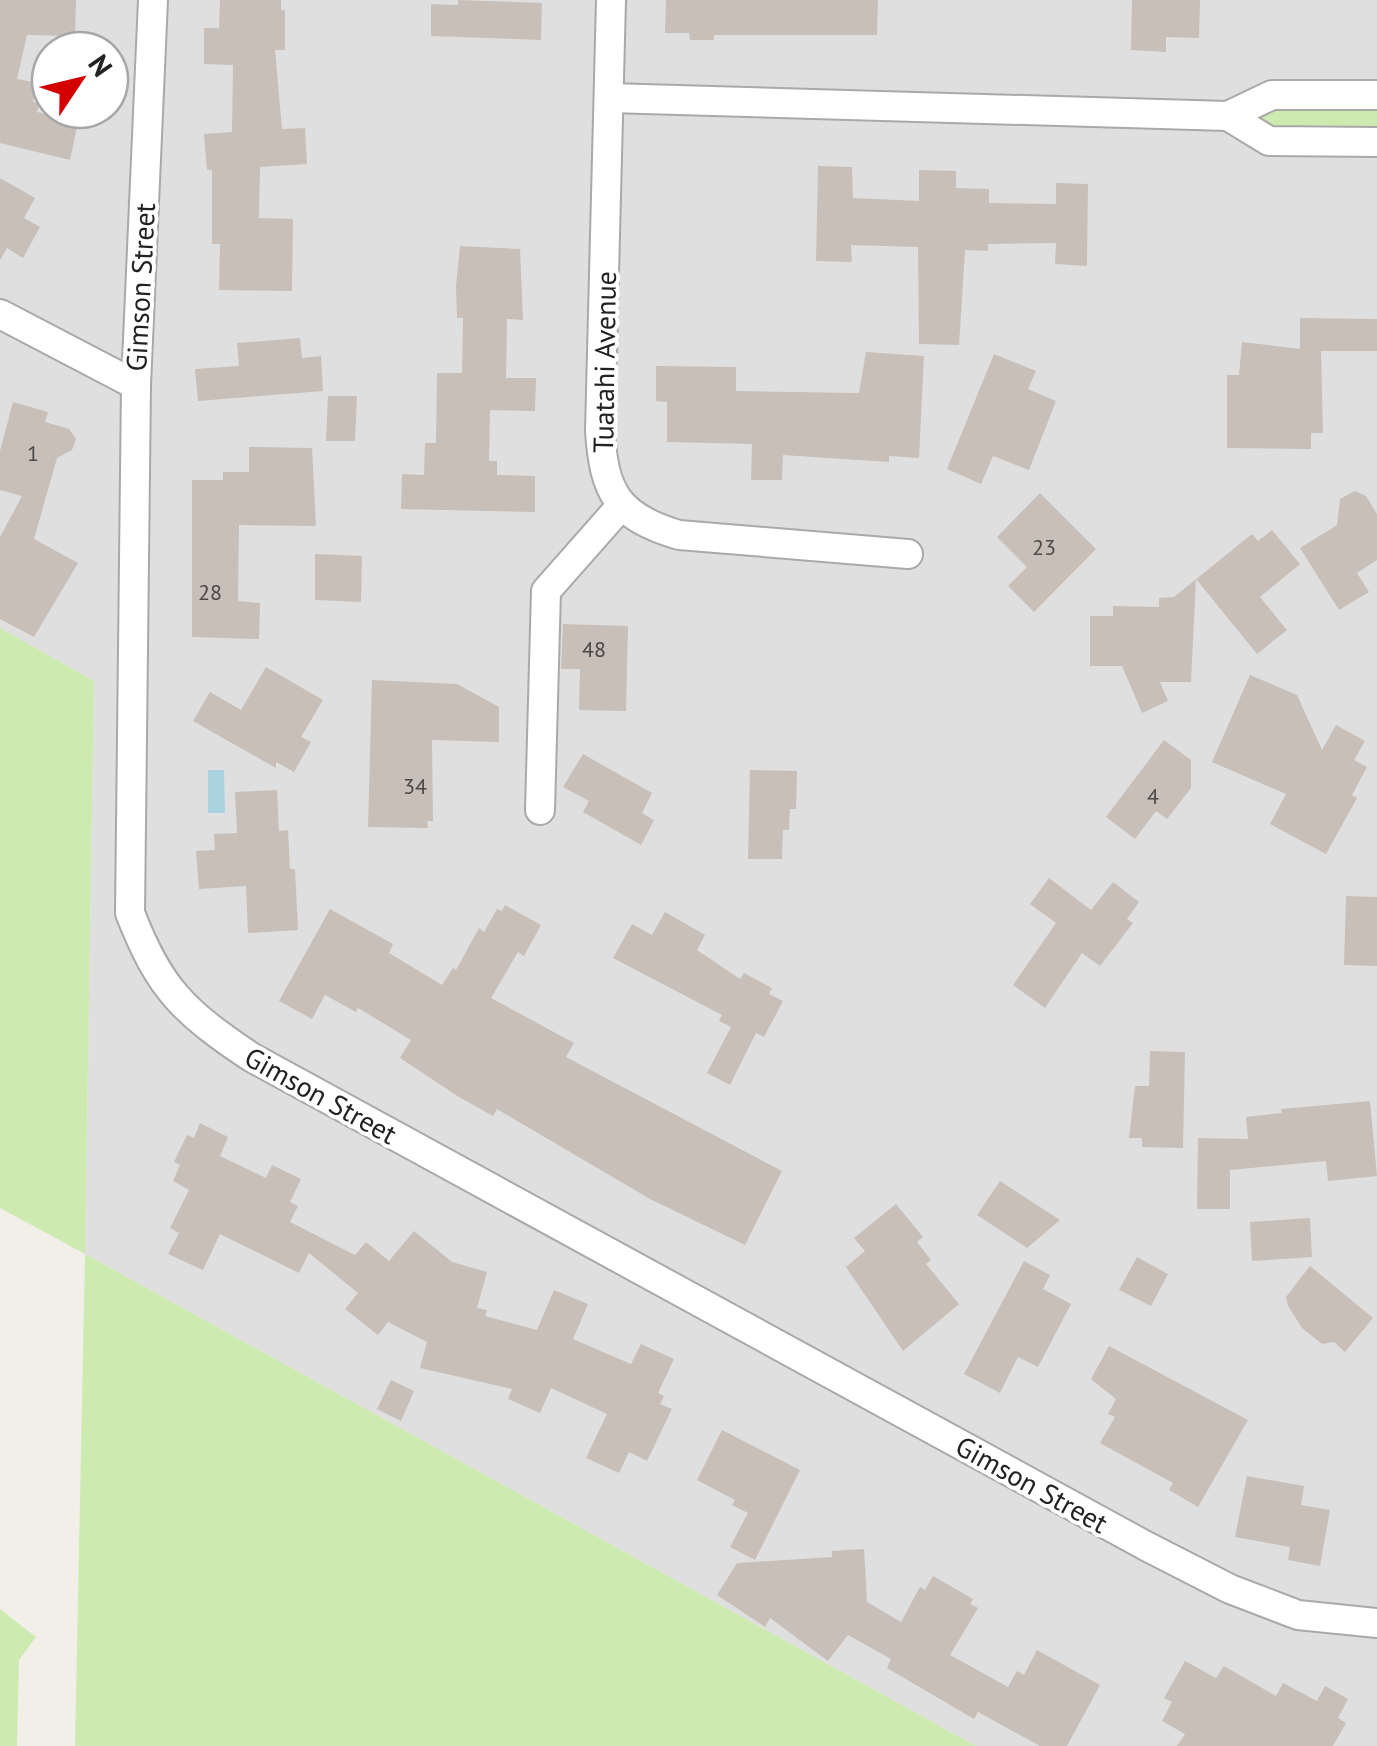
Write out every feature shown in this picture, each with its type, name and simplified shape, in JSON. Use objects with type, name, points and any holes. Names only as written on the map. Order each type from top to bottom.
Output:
[{"type":"street","name":"Gimson Street","points":[[152,0],[136,385],[130,913],[152,970],[195,1020],[269,1067],[1146,1546],[1230,1589],[1298,1615],[1377,1623]]},
{"type":"street","name":"Tuatahi Avenue","points":[[611,0],[600,430],[603,476],[622,506]]},
{"type":"street","points":[[609,98],[1228,116],[1272,95],[1377,95]]},
{"type":"street","points":[[1228,116],[1269,141],[1377,142]]},
{"type":"street","points":[[0,314],[136,385]]},
{"type":"street","points":[[540,810],[546,591],[622,506],[649,526],[678,535],[908,554]]},
{"type":"shaded area","points":[[0,0],[1377,0],[1377,1746],[976,1746],[85,1254],[94,681],[0,628]]},
{"type":"green space","points":[[1260,107],[1377,108],[1377,132],[1265,130],[1253,113]]},
{"type":"green space","points":[[0,628],[94,681],[85,1254],[0,1208]]},
{"type":"green space","points":[[85,1254],[976,1746],[75,1746]]},
{"type":"green space","points":[[0,1609],[36,1637],[19,1660],[17,1746],[0,1746]]},
{"type":"water","points":[[208,770],[224,770],[225,813],[208,813]]},
{"type":"building","points":[[0,0],[76,0],[75,30],[30,30],[17,79],[30,82],[30,130],[76,130],[70,160],[0,143]]},
{"type":"building","points":[[220,0],[281,0],[281,10],[285,10],[285,50],[275,50],[282,129],[305,128],[307,164],[260,167],[259,218],[293,219],[292,291],[219,290],[220,244],[212,244],[212,170],[207,170],[204,134],[232,132],[233,65],[204,64],[204,28],[219,28]]},
{"type":"building","points":[[458,0],[542,3],[541,40],[431,36],[431,4],[458,5]]},
{"type":"building","points":[[666,0],[878,0],[877,35],[714,35],[714,40],[690,40],[689,33],[665,33]]},
{"type":"building","points":[[1132,0],[1200,0],[1199,38],[1166,37],[1166,52],[1131,50]]},
{"type":"building","points":[[818,166],[852,167],[853,198],[919,201],[919,170],[956,171],[956,188],[989,189],[989,203],[1056,204],[1056,183],[1088,184],[1087,266],[1055,264],[1056,243],[988,244],[988,251],[965,250],[959,345],[919,344],[918,247],[851,245],[852,262],[816,261]]},
{"type":"building","points":[[0,178],[35,198],[24,218],[40,227],[23,258],[7,248],[0,260]]},
{"type":"building","points":[[460,246],[520,249],[523,320],[507,319],[506,378],[536,378],[535,411],[490,410],[489,461],[497,461],[497,475],[535,476],[535,512],[401,509],[402,474],[424,475],[425,443],[436,443],[437,373],[462,373],[463,318],[457,318],[456,286]]},
{"type":"building","points":[[1300,318],[1377,319],[1377,351],[1321,351],[1323,433],[1311,433],[1311,449],[1227,448],[1227,375],[1239,375],[1242,342],[1300,349]]},
{"type":"building","points":[[300,338],[302,358],[321,356],[323,391],[198,401],[195,369],[239,366],[237,343]]},
{"type":"building","points":[[866,352],[924,356],[919,458],[889,456],[889,462],[783,455],[782,480],[751,480],[752,444],[667,442],[667,402],[656,401],[656,366],[736,367],[736,391],[859,393]]},
{"type":"building","points":[[994,354],[1036,371],[1028,389],[1056,401],[1029,470],[993,456],[981,484],[947,469]]},
{"type":"building","points":[[328,396],[357,396],[355,441],[326,441]]},
{"type":"building","points":[[13,402],[48,412],[45,422],[69,429],[76,439],[72,450],[57,458],[34,539],[78,563],[34,637],[0,619],[0,537],[22,496],[0,490],[0,451]]},
{"type":"building","points":[[249,447],[312,448],[316,526],[239,525],[238,601],[260,603],[259,639],[192,637],[192,480],[223,480],[223,472],[249,472]]},
{"type":"building","points":[[1355,491],[1366,496],[1377,514],[1377,560],[1357,573],[1369,592],[1339,610],[1300,548],[1337,525],[1340,499]]},
{"type":"building","points":[[1040,493],[1096,549],[1034,612],[1008,586],[1027,567],[997,537]]},
{"type":"building","points":[[1272,530],[1300,564],[1260,597],[1287,630],[1257,654],[1196,579],[1252,534],[1258,541]]},
{"type":"building","points":[[315,554],[362,556],[361,602],[315,600]]},
{"type":"building","points":[[1196,579],[1191,682],[1160,682],[1168,701],[1142,713],[1122,666],[1090,666],[1090,616],[1113,616],[1113,606],[1159,607],[1159,598],[1174,597]]},
{"type":"building","points":[[563,624],[628,626],[626,711],[579,710],[580,669],[561,669]]},
{"type":"building","points":[[266,667],[323,700],[301,737],[311,742],[294,772],[276,762],[276,768],[193,721],[210,692],[241,710]]},
{"type":"building","points":[[1250,675],[1297,695],[1322,750],[1336,725],[1365,741],[1354,760],[1367,767],[1352,795],[1357,798],[1326,854],[1270,824],[1286,794],[1212,762]]},
{"type":"building","points":[[372,680],[457,684],[499,707],[499,742],[432,740],[433,821],[427,821],[428,828],[368,827]]},
{"type":"building","points":[[1164,740],[1191,760],[1191,788],[1167,819],[1156,811],[1135,839],[1106,817]]},
{"type":"building","points":[[583,754],[652,793],[642,813],[654,820],[641,845],[583,812],[589,801],[563,787]]},
{"type":"building","points":[[750,770],[797,771],[796,809],[790,809],[789,830],[783,830],[782,859],[748,859]]},
{"type":"building","points":[[277,790],[279,831],[288,830],[290,869],[295,869],[298,930],[248,933],[246,886],[199,889],[196,851],[215,850],[214,834],[237,833],[235,792]]},
{"type":"building","points":[[1049,878],[1091,910],[1113,882],[1139,902],[1127,919],[1133,923],[1100,966],[1082,953],[1045,1008],[1013,985],[1056,923],[1030,904]]},
{"type":"building","points":[[1346,896],[1377,897],[1377,966],[1344,965]]},
{"type":"building","points":[[505,905],[541,925],[524,956],[518,952],[491,998],[574,1043],[566,1057],[782,1171],[745,1245],[650,1199],[497,1109],[493,1116],[459,1097],[400,1058],[411,1040],[358,1008],[356,1012],[325,995],[312,1019],[279,1001],[330,909],[393,944],[389,953],[442,985],[453,968],[456,970],[479,928],[484,932],[497,909],[502,911]]},
{"type":"building","points":[[665,912],[705,935],[697,950],[740,979],[744,973],[772,988],[769,994],[783,1001],[764,1037],[756,1033],[730,1085],[707,1073],[731,1027],[719,1021],[722,1015],[613,958],[632,924],[652,935]]},
{"type":"building","points":[[1150,1051],[1185,1052],[1183,1148],[1142,1147],[1142,1138],[1129,1138],[1135,1086],[1149,1086]]},
{"type":"building","points":[[1370,1101],[1377,1176],[1328,1181],[1326,1161],[1230,1170],[1230,1209],[1197,1209],[1198,1138],[1248,1139],[1246,1117],[1282,1113],[1281,1109]]},
{"type":"building","points":[[200,1123],[228,1137],[220,1156],[266,1178],[272,1165],[301,1179],[290,1202],[298,1206],[290,1222],[355,1255],[366,1242],[389,1261],[414,1231],[452,1262],[487,1272],[477,1308],[487,1310],[485,1316],[537,1330],[554,1290],[588,1304],[573,1339],[631,1364],[641,1344],[674,1359],[658,1393],[664,1396],[660,1404],[672,1409],[647,1461],[629,1452],[619,1473],[586,1458],[607,1414],[551,1388],[540,1413],[508,1399],[512,1389],[420,1368],[427,1342],[388,1322],[378,1335],[345,1309],[358,1293],[309,1253],[299,1273],[220,1234],[203,1270],[168,1254],[179,1233],[170,1228],[189,1190],[173,1181],[180,1165],[174,1162],[187,1135],[194,1138]]},
{"type":"building","points":[[1000,1181],[1060,1220],[1027,1248],[977,1215]]},
{"type":"building","points":[[896,1204],[923,1237],[917,1242],[931,1260],[926,1264],[959,1304],[903,1351],[846,1267],[865,1251],[854,1238]]},
{"type":"building","points":[[1310,1218],[1312,1257],[1252,1261],[1250,1222]]},
{"type":"building","points":[[1137,1257],[1168,1274],[1151,1306],[1119,1290]]},
{"type":"building","points":[[1024,1261],[1050,1275],[1043,1289],[1071,1304],[1038,1367],[1018,1357],[1000,1393],[964,1374]]},
{"type":"building","points":[[1310,1266],[1373,1318],[1345,1352],[1334,1342],[1322,1344],[1302,1328],[1288,1306],[1286,1297]]},
{"type":"building","points":[[1109,1346],[1248,1420],[1198,1507],[1169,1490],[1173,1483],[1100,1443],[1115,1417],[1108,1414],[1116,1399],[1091,1379]]},
{"type":"building","points":[[391,1380],[414,1391],[401,1421],[377,1409]]},
{"type":"building","points":[[722,1430],[800,1470],[755,1560],[730,1547],[748,1513],[732,1505],[735,1500],[697,1480]]},
{"type":"building","points":[[1247,1476],[1304,1486],[1301,1505],[1330,1510],[1320,1566],[1288,1560],[1290,1547],[1235,1537]]},
{"type":"building","points":[[864,1549],[867,1602],[901,1622],[920,1587],[925,1590],[933,1576],[973,1599],[970,1604],[978,1608],[950,1655],[1008,1687],[1017,1671],[1024,1675],[1037,1650],[1100,1685],[1067,1746],[1040,1746],[978,1712],[974,1719],[887,1668],[891,1659],[848,1635],[828,1661],[770,1618],[765,1627],[717,1595],[737,1563],[832,1557],[832,1551]]},
{"type":"building","points":[[1185,1661],[1216,1678],[1224,1666],[1276,1696],[1283,1683],[1317,1701],[1325,1686],[1348,1699],[1338,1718],[1346,1723],[1333,1746],[1177,1746],[1185,1734],[1162,1721],[1172,1702],[1164,1698]]}]
